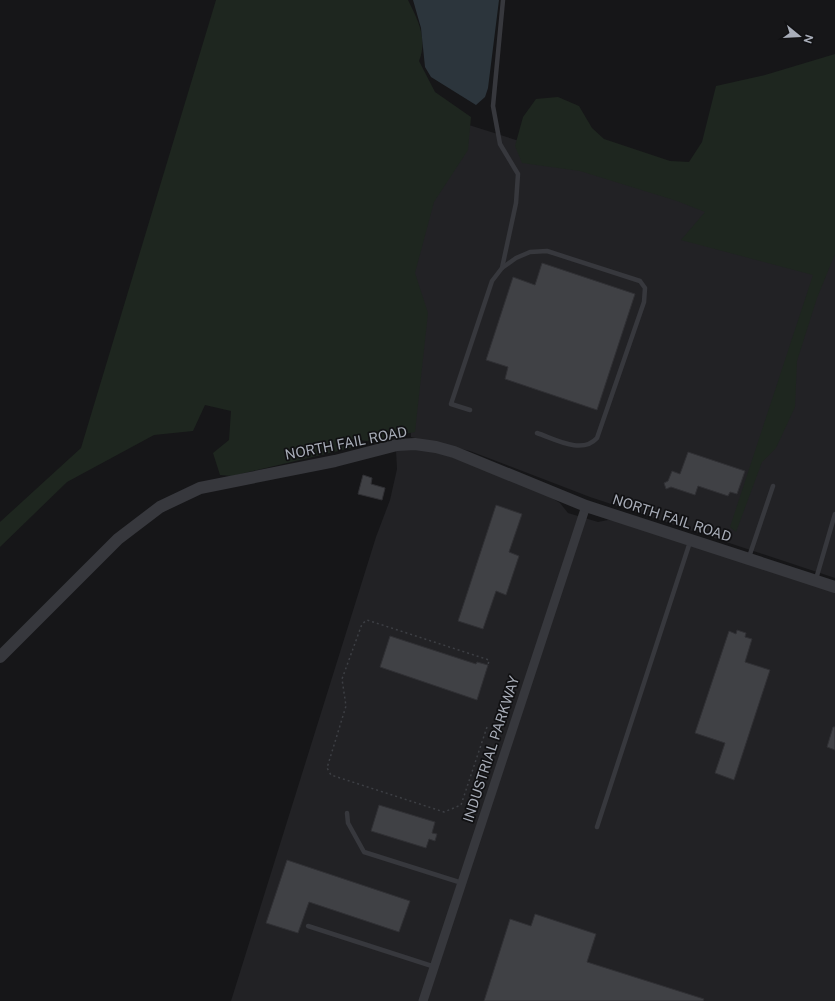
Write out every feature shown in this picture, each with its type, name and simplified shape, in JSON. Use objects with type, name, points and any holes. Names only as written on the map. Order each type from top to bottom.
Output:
[{"type":"street","name":"NORTH FAIL ROAD","points":[[0,657],[118,539],[160,506],[200,488],[336,461],[397,446],[415,444],[436,447],[454,452],[586,506],[835,587]]},
{"type":"street","name":"INDUSTRIAL PARKWAY","points":[[423,1001],[586,506]]},
{"type":"lane","points":[[502,268],[516,203],[518,174],[500,144],[493,106],[503,0]]},
{"type":"lane","points":[[470,410],[451,404],[486,295],[492,281],[502,268],[522,255],[547,251],[640,281],[645,288],[644,302],[597,438],[590,444],[581,447],[537,433]]},
{"type":"lane","points":[[748,559],[773,486]]},
{"type":"lane","points":[[815,580],[835,514]]},
{"type":"lane","points":[[597,827],[691,540]]},
{"type":"lane","points":[[347,813],[348,823],[364,852],[462,882]]},
{"type":"lane","points":[[308,926],[434,967]]},
{"type":"path","points":[[487,727],[461,805],[444,812],[331,775],[327,768],[346,706],[342,679],[362,624],[368,620],[489,660],[488,666]]},
{"type":"shaded area","points":[[216,0],[408,0],[421,30],[422,53],[419,61],[435,92],[471,117],[468,150],[434,202],[415,273],[428,313],[415,432],[367,441],[351,439],[351,448],[232,476],[220,475],[213,453],[229,440],[231,411],[205,405],[193,431],[154,435],[67,482],[0,547],[0,522],[81,448]]},
{"type":"shaded area","points":[[413,0],[499,0],[488,88],[485,97],[476,105],[431,77],[425,67],[421,28]]},
{"type":"shaded area","points":[[835,54],[835,254],[817,298],[797,361],[795,407],[776,448],[762,462],[736,532],[730,527],[813,275],[681,240],[705,212],[677,201],[580,171],[522,163],[515,146],[523,117],[536,99],[558,97],[579,106],[592,128],[604,139],[670,161],[689,162],[702,142],[716,86],[765,75]]},
{"type":"shaded area","points":[[450,119],[676,191],[835,216],[835,578],[590,497],[470,451],[411,437],[404,265]]},
{"type":"shaded area","points":[[412,449],[435,452],[458,459],[542,492],[560,503],[568,513],[598,522],[608,520],[626,521],[835,591],[835,1001],[231,1001],[376,537],[390,500],[397,469],[396,450]]},
{"type":"building","points":[[542,263],[635,294],[597,410],[505,379],[508,367],[486,360],[513,277],[535,285]]},
{"type":"building","points":[[688,452],[745,471],[737,494],[730,492],[728,496],[698,486],[695,495],[671,487],[666,489],[664,483],[668,481],[672,471],[680,474]]},
{"type":"building","points":[[363,475],[372,478],[371,484],[385,488],[382,500],[358,494]]},
{"type":"building","points":[[496,505],[522,514],[509,552],[519,556],[506,595],[496,591],[483,629],[458,621]]},
{"type":"building","points":[[737,630],[746,633],[745,637],[752,639],[745,662],[770,670],[734,780],[715,773],[725,743],[695,733],[729,631],[736,634]]},
{"type":"building","points":[[390,636],[476,664],[477,662],[488,665],[477,700],[380,667]]},
{"type":"building","points":[[833,727],[835,727],[835,750],[827,747]]},
{"type":"building","points":[[379,805],[435,822],[432,833],[437,834],[435,841],[429,839],[426,848],[371,831]]},
{"type":"building","points":[[287,860],[410,901],[399,932],[309,902],[298,933],[266,923]]},
{"type":"building","points":[[535,914],[596,934],[587,962],[704,999],[703,1001],[484,1001],[510,919],[531,926]]}]
